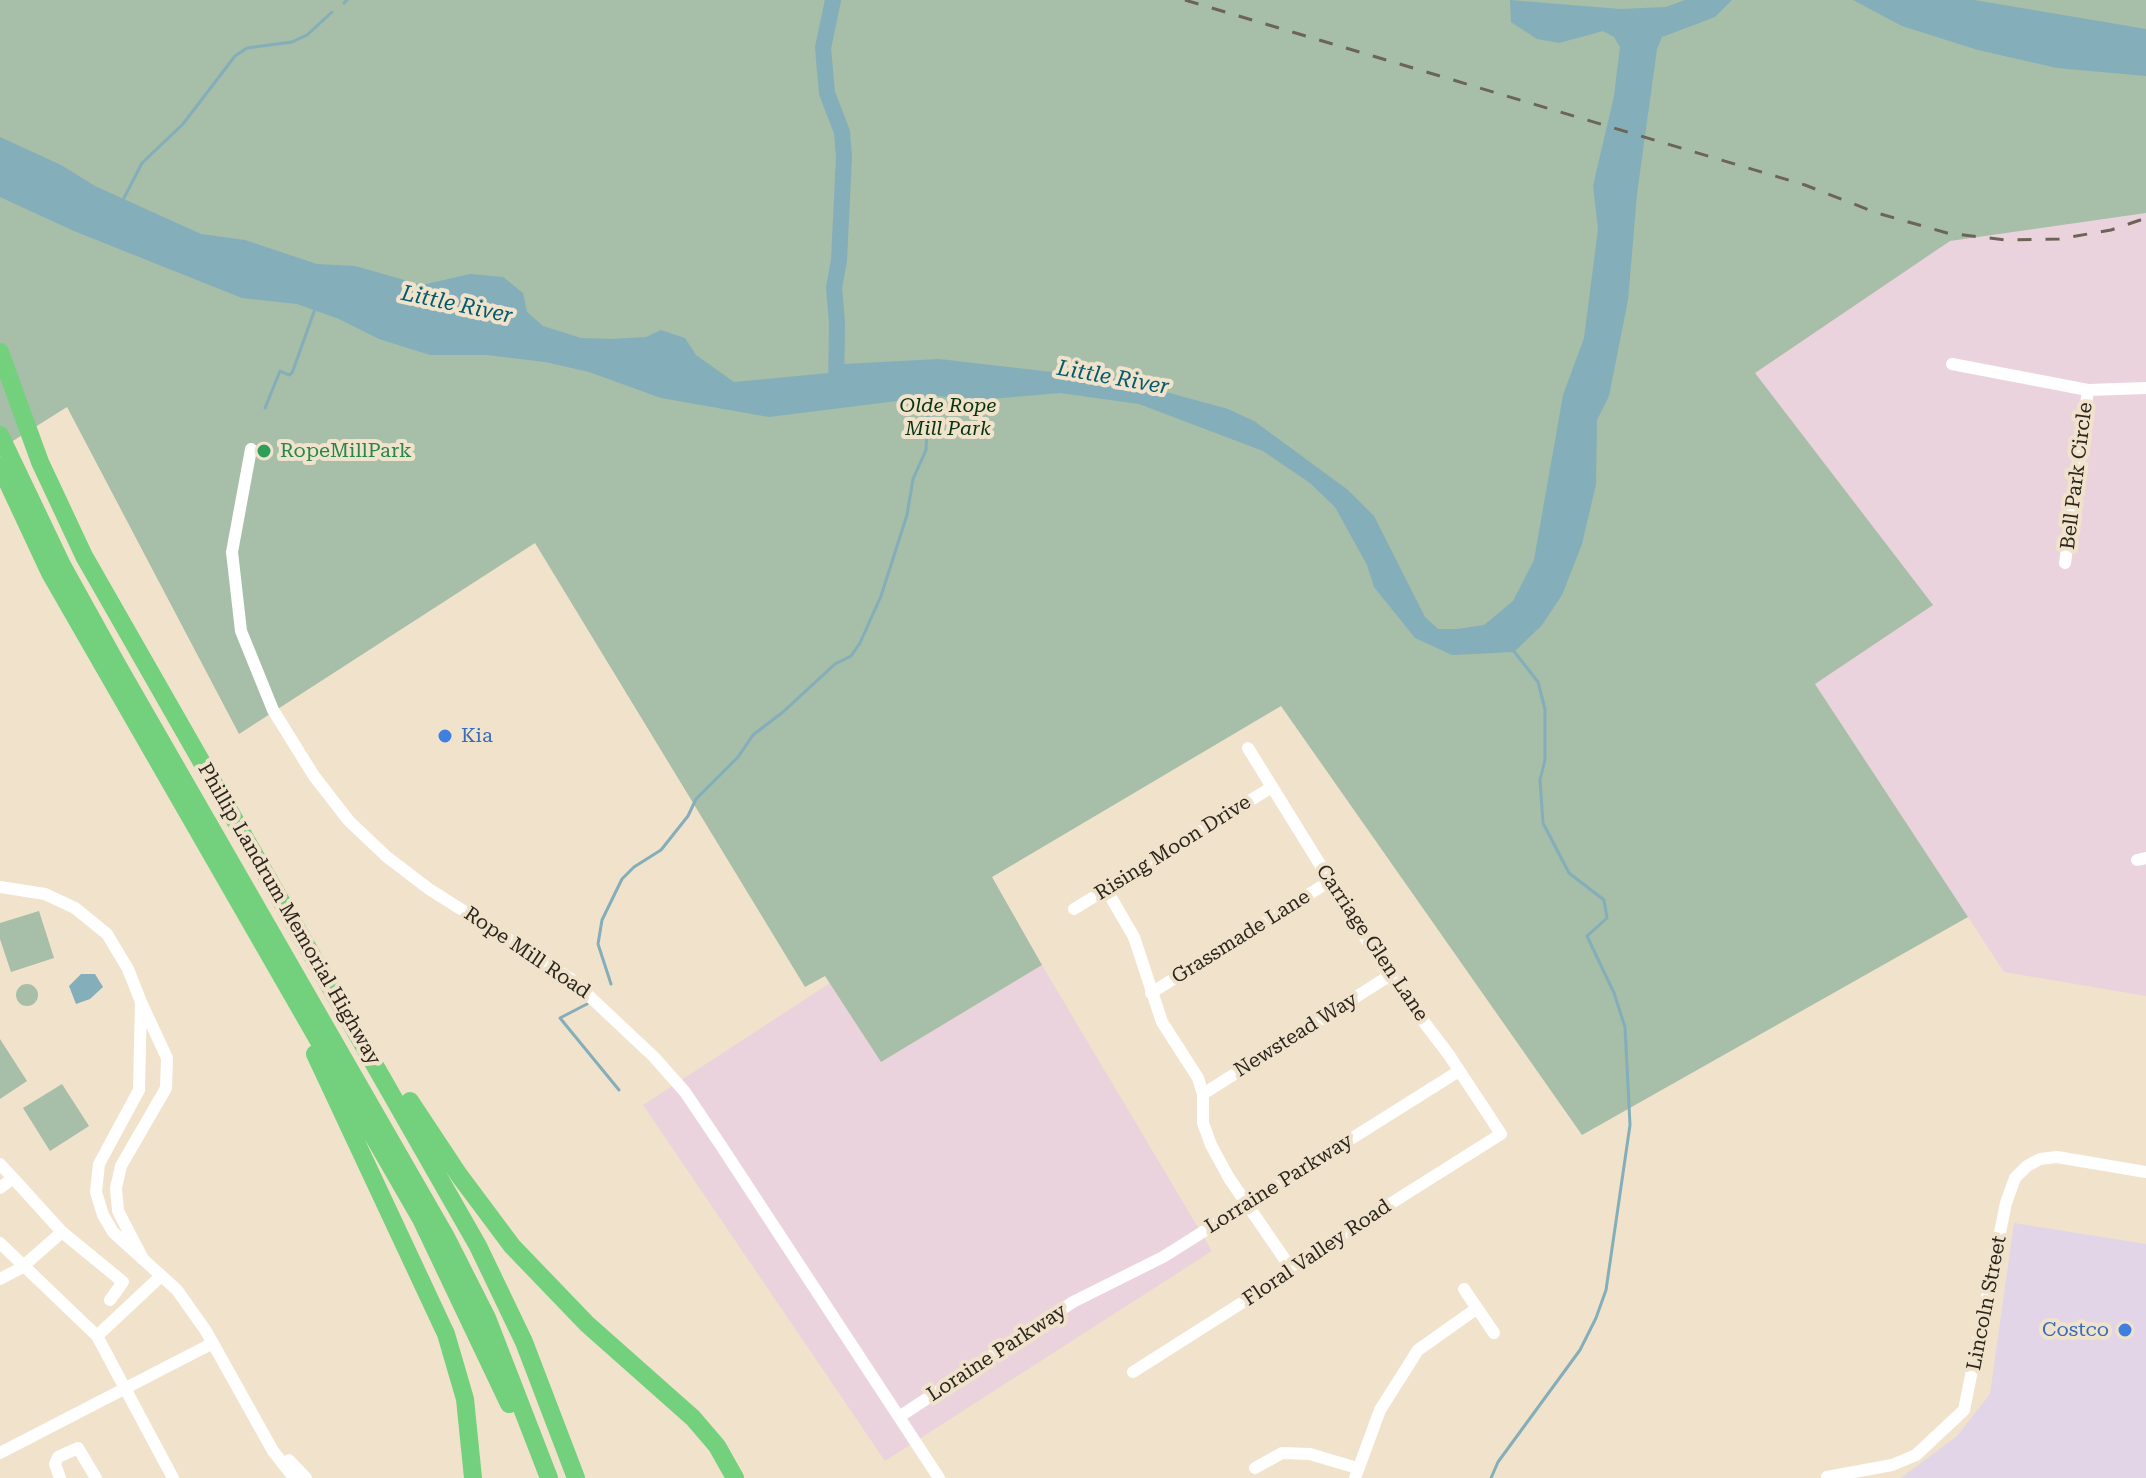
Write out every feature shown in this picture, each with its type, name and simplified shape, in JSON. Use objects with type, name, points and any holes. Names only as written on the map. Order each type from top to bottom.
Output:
[{"type":"highway","name":"Phillip Landrum Memorial Highway","points":[[0,352],[40,462],[84,556],[478,1246],[524,1342],[576,1478]]},
{"type":"highway","points":[[0,435],[69,577],[453,1250],[493,1332],[549,1478]]},
{"type":"highway","name":"Phillip Landrum Memorial Highway","points":[[0,466],[50,573],[452,1278],[495,1368],[537,1478]]},
{"type":"highway","points":[[287,985],[331,1090],[446,1334],[465,1399],[473,1478]]},
{"type":"highway","points":[[337,998],[512,1246],[587,1324],[693,1418],[717,1446],[735,1478]]},
{"type":"street","points":[[1952,364],[2088,390],[2146,388]]},
{"type":"street","name":"Bell Park Circle","points":[[2065,563],[2088,390]]},
{"type":"street","name":"Rope Mill Road","points":[[251,449],[232,552],[241,631],[273,710],[314,776],[349,821],[387,857],[429,889],[571,979],[654,1057],[685,1092],[939,1478]]},
{"type":"street","name":"Carriage Glen Lane","points":[[1248,748],[1389,976],[1501,1134]]},
{"type":"street","name":"Rising Moon Drive","points":[[1074,909],[1272,787]]},
{"type":"street","name":"Grassmade Lane","points":[[1151,993],[1330,881]]},
{"type":"street","points":[[0,887],[45,894],[75,908],[107,934],[128,969],[167,1058],[166,1088],[121,1166],[116,1188],[118,1211],[143,1259]]},
{"type":"street","points":[[1106,889],[1134,937],[1162,1022],[1198,1078],[1203,1094],[1203,1123],[1211,1145],[1290,1267]]},
{"type":"street","name":"Newstead Way","points":[[1203,1094],[1389,976]]},
{"type":"street","points":[[141,1002],[139,1090],[99,1164],[96,1192],[103,1215],[113,1232],[177,1290],[206,1331],[263,1431],[294,1478]]},
{"type":"street","name":"Lorraine Parkway","points":[[1096,1291],[1163,1257],[1459,1071]]},
{"type":"street","name":"Floral Valley Road","points":[[1133,1372],[1273,1283],[1290,1267],[1501,1134]]},
{"type":"street","name":"Lincoln Street","points":[[1827,1477],[1863,1476],[1916,1455],[1964,1410],[2015,1178],[2040,1159],[2057,1157],[2146,1172]]},
{"type":"street","points":[[0,1164],[62,1232],[123,1282],[110,1300]]},
{"type":"street","points":[[0,1188],[13,1178]]},
{"type":"street","points":[[0,1279],[21,1268],[62,1232]]},
{"type":"street","points":[[0,1243],[21,1268],[97,1336],[173,1478]]},
{"type":"street","points":[[97,1336],[161,1276]]},
{"type":"street","points":[[1464,1289],[1494,1333]]},
{"type":"street","name":"Loraine Parkway","points":[[899,1417],[1073,1302],[1096,1291]]},
{"type":"street","points":[[1255,1468],[1282,1453],[1310,1454],[1356,1473],[1380,1410],[1418,1350],[1476,1309]]},
{"type":"street","points":[[0,1453],[213,1343]]},
{"type":"street","points":[[263,1431],[305,1478]]},
{"type":"street","points":[[60,1478],[55,1464],[58,1457],[78,1448],[96,1478]]},
{"type":"shaded area","points":[[2146,213],[2146,996],[2004,972],[1756,594],[1741,353],[1911,246]]},
{"type":"shaded area","points":[[1042,965],[1212,1251],[885,1461],[643,1105],[830,983],[881,1062]]},
{"type":"shaded area","points":[[2014,1223],[2146,1244],[2146,1478],[1901,1478],[1957,1436],[1990,1394]]},
{"type":"green space","name":"Olde Rope Mill Park","points":[[0,0],[2146,0],[2146,213],[1950,241],[1755,373],[1933,605],[1815,684],[1968,917],[1582,1135],[1281,706],[992,877],[1042,965],[881,1062],[825,976],[805,987],[535,543],[239,734],[67,407],[0,449]]},
{"type":"green space","points":[[39,911],[54,958],[11,972],[0,939],[0,923]]},
{"type":"green space","points":[[27,984],[35,987],[38,995],[35,1003],[27,1006],[19,1003],[16,995],[19,987]]},
{"type":"green space","points":[[0,1039],[27,1081],[0,1099]]},
{"type":"green space","points":[[62,1084],[89,1126],[50,1151],[23,1108]]},
{"type":"water","name":"Little River","points":[[1510,0],[1620,9],[1666,7],[1685,0],[1732,0],[1715,17],[1662,37],[1657,49],[1637,194],[1628,300],[1609,396],[1597,420],[1596,484],[1582,544],[1562,595],[1542,625],[1514,652],[1452,655],[1415,638],[1374,587],[1367,565],[1335,507],[1310,483],[1263,451],[1139,404],[1060,393],[979,400],[937,396],[769,417],[661,398],[589,372],[545,362],[487,355],[430,355],[379,339],[339,319],[297,304],[242,298],[74,231],[0,197],[0,137],[61,165],[95,186],[201,234],[245,240],[317,264],[355,266],[422,285],[470,274],[503,277],[523,293],[527,312],[543,326],[581,338],[646,337],[661,330],[685,338],[696,355],[734,382],[829,373],[843,364],[939,359],[1122,380],[1228,409],[1254,421],[1348,490],[1374,516],[1425,617],[1438,629],[1457,629],[1484,625],[1513,601],[1534,560],[1563,395],[1584,338],[1598,229],[1593,186],[1614,96],[1620,47],[1614,37],[1603,31],[1559,43],[1537,39],[1511,22]]},
{"type":"water","points":[[1853,0],[1974,0],[2146,29],[2146,76],[2057,68],[1978,50],[1902,26]]},
{"type":"water","points":[[81,974],[95,974],[103,987],[90,999],[76,1004],[69,986]]},
{"type":"waterway","points":[[344,3],[347,0]]},
{"type":"waterway","points":[[833,0],[823,48],[827,93],[842,132],[844,157],[839,260],[834,288],[836,391]]},
{"type":"waterway","points":[[124,198],[142,163],[183,124],[235,56],[247,48],[292,42],[307,35],[332,12]]},
{"type":"waterway","points":[[265,408],[280,371],[289,375],[292,373],[315,309]]},
{"type":"waterway","points":[[611,984],[598,944],[602,920],[622,879],[634,867],[661,850],[688,816],[696,799],[738,757],[753,735],[835,664],[851,656],[860,643],[881,596],[907,515],[913,479],[926,450],[929,395]]},
{"type":"waterway","points":[[1491,1478],[1498,1462],[1580,1350],[1596,1318],[1606,1290],[1630,1125],[1625,1027],[1614,993],[1587,936],[1607,918],[1604,900],[1569,873],[1543,823],[1540,780],[1545,760],[1545,709],[1538,682],[1513,650]]},
{"type":"waterway","points":[[587,1004],[560,1018],[619,1090]]},
{"type":"railway","points":[[1185,0],[1805,185],[1877,213],[1947,233],[2006,240],[2059,239],[2111,230],[2146,218]]},
{"type":"place","name":"RopeMillPark","points":[[264,451]]},
{"type":"place","name":"Kia","points":[[445,736]]},
{"type":"place","name":"Costco","points":[[2125,1330]]}]
